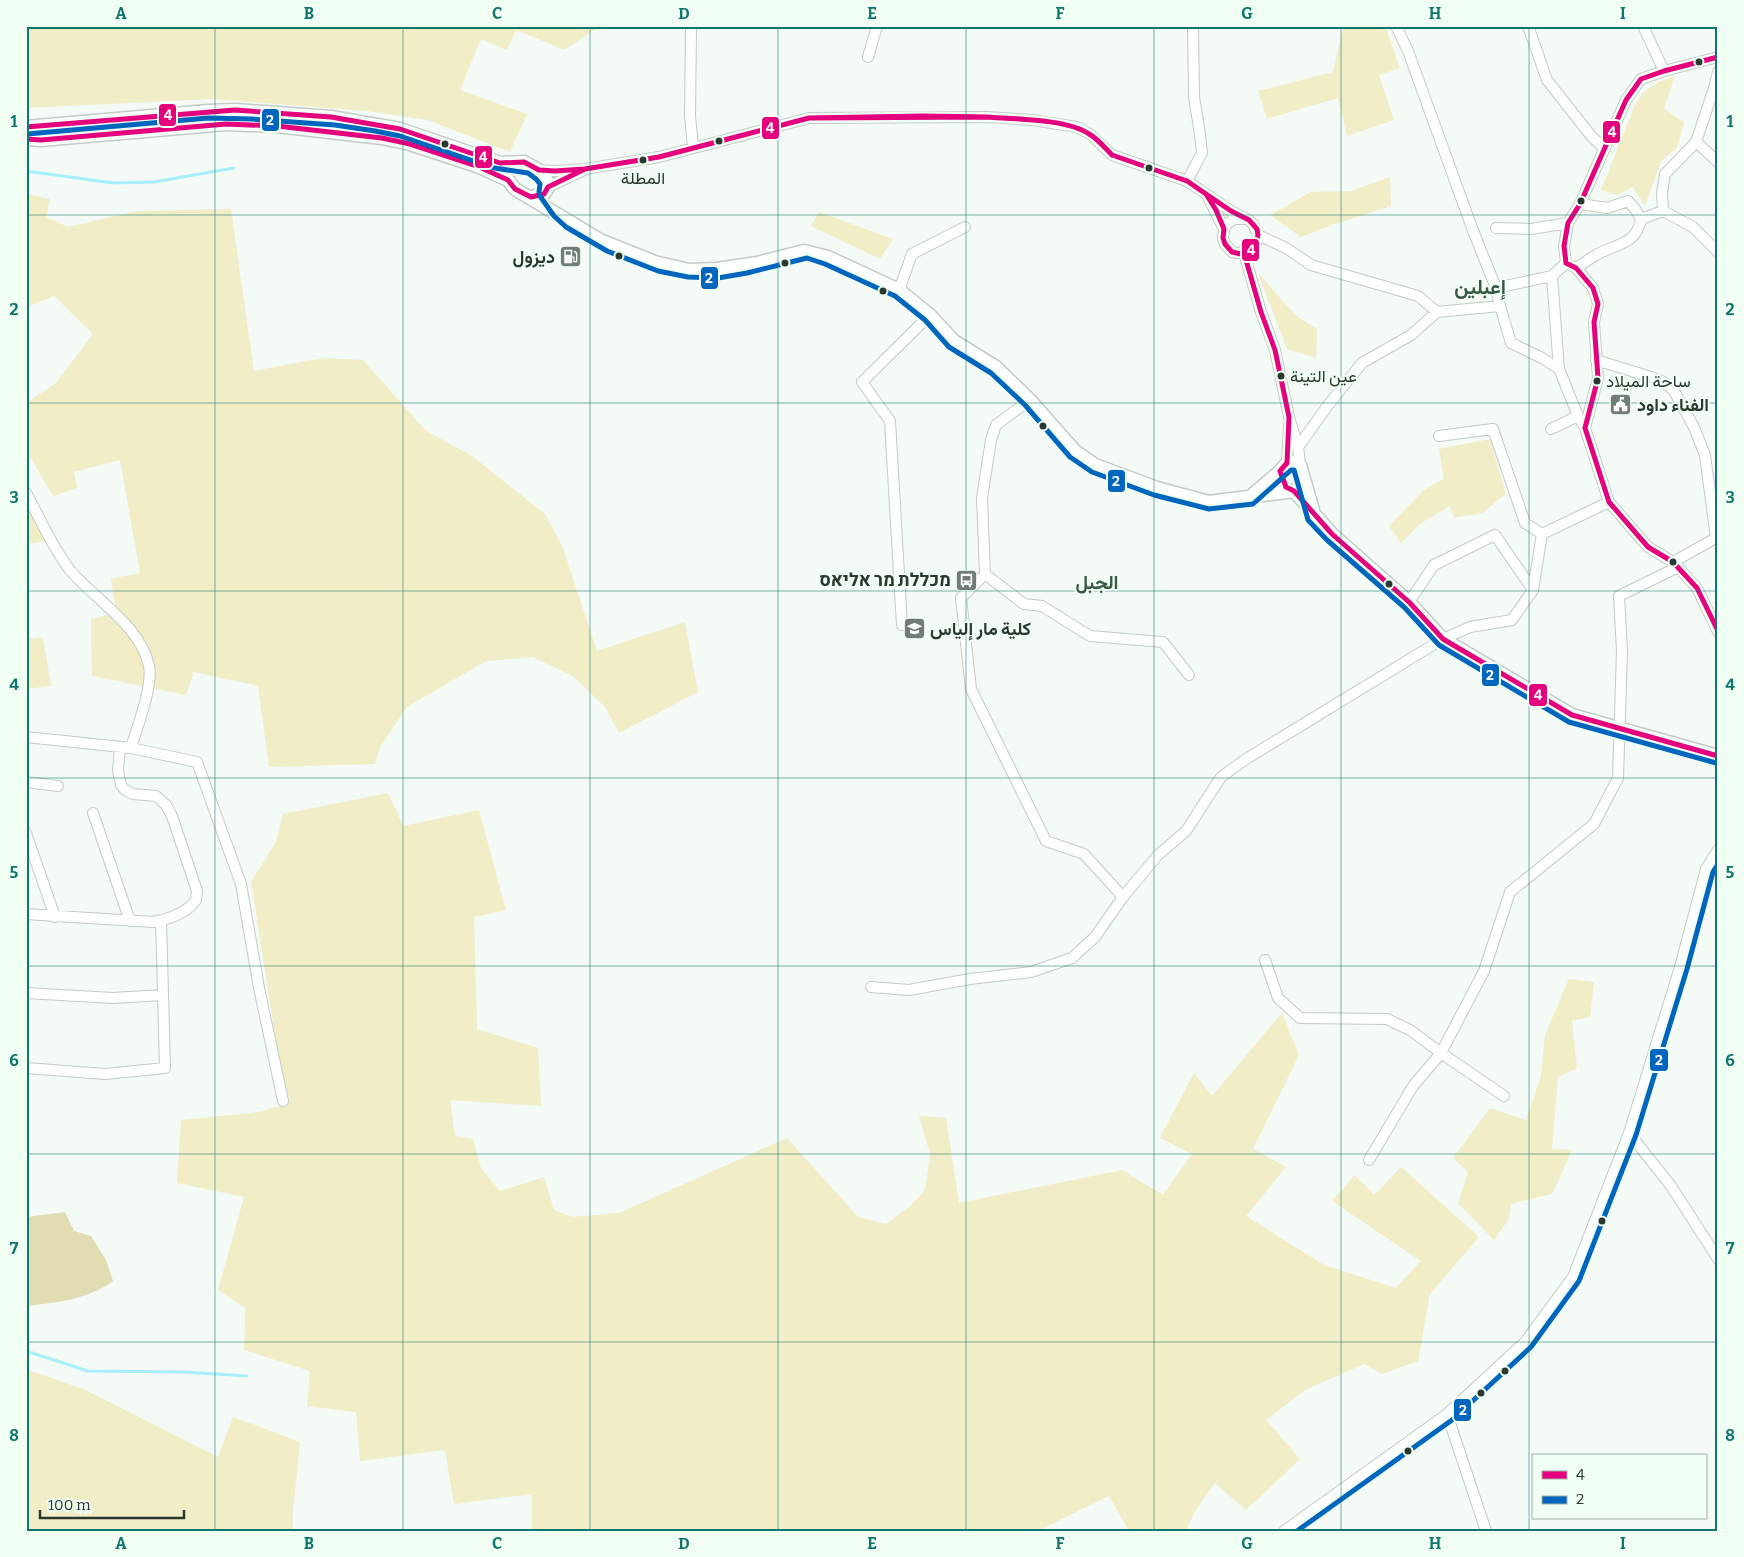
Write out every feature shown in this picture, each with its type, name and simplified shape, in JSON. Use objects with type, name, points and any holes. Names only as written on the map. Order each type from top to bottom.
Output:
[{"type":"main road","points":[[26,127],[235,110],[349,120],[400,129],[500,163],[524,162],[539,170],[545,176],[548,183],[547,190],[555,206],[570,221]]},
{"type":"main road","points":[[26,139],[41,140],[226,124],[277,126],[382,138],[410,144],[477,166],[508,180],[515,189],[600,240],[655,262],[689,270],[717,269],[757,263],[801,251],[808,251],[828,257],[899,290],[930,315],[954,341],[996,367],[1030,400],[1075,451],[1095,465],[1157,488],[1209,502],[1292,491],[1301,488],[1303,482]]},
{"type":"main road","points":[[508,180],[510,170],[518,163]]},
{"type":"main road","points":[[531,197],[539,197],[547,190]]},
{"type":"main road","points":[[1250,497],[1284,467],[1293,462],[1300,466],[1303,482],[1314,515]]},
{"type":"main road","points":[[1284,467],[1283,483],[1332,534],[1410,602],[1443,639],[1572,715],[1718,756]]},
{"type":"street","points":[[691,26],[690,116],[693,147]]},
{"type":"street","points":[[868,57],[876,26]]},
{"type":"street","points":[[1188,181],[1202,153],[1194,97],[1193,26]]},
{"type":"street","points":[[1396,26],[1408,51],[1472,228],[1496,288],[1511,344],[1542,358],[1559,369]]},
{"type":"street","points":[[1528,26],[1547,80],[1592,137],[1605,148]]},
{"type":"street","points":[[1643,26],[1664,71]]},
{"type":"street","points":[[1566,263],[1564,246],[1568,223],[1580,204],[1626,100],[1641,79],[1718,57]]},
{"type":"street","points":[[1663,211],[1662,193],[1665,174],[1696,142],[1718,72]]},
{"type":"street","points":[[539,170],[585,169],[659,156],[809,118],[987,117],[1032,120],[1077,127],[1090,134],[1112,155],[1188,181],[1231,212],[1254,224],[1258,235],[1254,247],[1244,253],[1237,253],[1227,248],[1223,238],[1224,229],[1216,210],[1206,194]]},
{"type":"street","points":[[1696,142],[1718,162]]},
{"type":"street","points":[[547,190],[585,169]]},
{"type":"street","points":[[1576,268],[1597,254],[1628,241],[1639,229],[1641,219],[1628,201],[1607,208],[1580,204]]},
{"type":"street","points":[[1641,219],[1663,211],[1693,227],[1718,252]]},
{"type":"street","points":[[1224,229],[1234,219],[1245,219]]},
{"type":"street","points":[[1496,228],[1531,229],[1568,223]]},
{"type":"street","points":[[899,290],[912,254],[965,227]]},
{"type":"street","points":[[1258,235],[1286,248],[1311,265],[1418,296],[1437,312]]},
{"type":"street","points":[[1244,253],[1261,312],[1275,350],[1289,417],[1298,447],[1300,466]]},
{"type":"street","points":[[1496,288],[1552,276],[1566,263]]},
{"type":"street","points":[[1566,263],[1576,268],[1593,288],[1598,304],[1594,322],[1598,378],[1585,428]]},
{"type":"street","points":[[1552,276],[1559,369],[1578,416],[1585,428],[1609,502],[1648,547],[1675,565],[1697,588],[1718,632]]},
{"type":"street","points":[[1298,447],[1362,363],[1411,336],[1437,312],[1500,306]]},
{"type":"street","points":[[902,625],[890,421],[862,382],[930,315]]},
{"type":"street","points":[[1369,1160],[1413,1086],[1441,1053],[1484,971],[1510,892],[1594,824],[1618,778],[1622,651],[1619,596],[1675,565],[1716,538],[1706,455],[1694,427],[1674,391],[1664,382],[1651,376],[1596,360]]},
{"type":"street","points":[[1030,400],[996,425],[990,440],[982,498],[985,574],[961,598],[971,689],[1046,841],[1084,854],[1123,897]]},
{"type":"street","points":[[1551,429],[1578,416]]},
{"type":"street","points":[[1284,467],[1289,417]]},
{"type":"street","points":[[1439,436],[1493,429],[1525,523],[1542,534]]},
{"type":"street","points":[[26,493],[68,568],[123,622],[145,655],[149,666],[150,678],[145,702],[125,748],[118,771],[125,790],[133,794],[156,796],[166,804],[172,816],[197,891],[196,900],[193,905],[153,922],[26,914]]},
{"type":"street","points":[[1542,534],[1609,502]]},
{"type":"street","points":[[1410,602],[1434,565],[1495,534],[1533,590]]},
{"type":"street","points":[[871,987],[909,990],[970,979],[1031,972],[1072,958],[1095,937],[1123,897],[1158,854],[1186,831],[1220,777],[1443,639],[1470,627],[1512,620],[1533,590],[1542,534]]},
{"type":"street","points":[[985,574],[1024,604],[1042,606],[1090,636],[1163,642],[1189,675]]},
{"type":"street","points":[[26,737],[125,748],[197,762],[241,884],[259,988],[283,1101]]},
{"type":"street","points":[[26,782],[58,786]]},
{"type":"street","points":[[93,813],[130,921]]},
{"type":"street","points":[[26,833],[54,917]]},
{"type":"street","points":[[1284,1531],[1447,1414],[1525,1342],[1572,1277],[1628,1133],[1680,967],[1706,869],[1718,850]]},
{"type":"street","points":[[26,1068],[105,1074],[165,1068],[161,920]]},
{"type":"street","points":[[1265,960],[1278,998],[1300,1018],[1386,1019],[1410,1030],[1504,1096]]},
{"type":"street","points":[[26,993],[113,998],[163,995]]},
{"type":"street","points":[[1628,1133],[1670,1186],[1718,1259]]},
{"type":"street","points":[[1447,1414],[1486,1531]]},
{"type":"shaded area","points":[[26,26],[600,26],[564,50],[516,30],[507,50],[481,39],[460,90],[527,114],[510,152],[428,120],[367,111],[212,99],[26,108]]},
{"type":"shaded area","points":[[1385,26],[1400,68],[1379,75],[1394,120],[1347,136],[1338,98],[1267,119],[1258,91],[1333,72],[1343,27]]},
{"type":"shaded area","points":[[1675,76],[1664,109],[1684,122],[1677,148],[1661,161],[1645,206],[1633,187],[1617,195],[1601,190],[1634,107],[1642,93],[1659,82]]},
{"type":"shaded area","points":[[1390,177],[1391,206],[1301,237],[1270,215],[1311,192],[1351,191]]},
{"type":"shaded area","points":[[26,194],[50,199],[46,217],[68,227],[137,211],[231,209],[254,371],[322,358],[363,360],[426,431],[472,456],[545,514],[563,548],[597,651],[685,622],[698,692],[619,733],[605,707],[574,677],[533,657],[486,661],[407,707],[380,747],[375,764],[269,767],[258,686],[194,672],[186,695],[92,676],[91,619],[116,613],[111,579],[140,573],[120,460],[74,472],[77,488],[53,496],[26,450],[26,403],[56,383],[93,334],[54,296],[26,307]]},
{"type":"shaded area","points":[[819,212],[893,239],[880,259],[811,226]]},
{"type":"shaded area","points":[[1258,273],[1296,316],[1317,329],[1316,358],[1287,349]]},
{"type":"shaded area","points":[[1490,439],[1506,494],[1482,513],[1454,518],[1450,506],[1421,523],[1401,543],[1389,526],[1424,490],[1444,479],[1439,449]]},
{"type":"shaded area","points":[[26,500],[53,540],[26,544]]},
{"type":"shaded area","points":[[43,637],[51,686],[26,689],[26,639]]},
{"type":"shaded area","points":[[388,793],[403,826],[479,810],[506,910],[474,917],[477,1029],[538,1048],[541,1106],[450,1100],[455,1136],[473,1139],[481,1168],[500,1191],[544,1177],[554,1210],[572,1217],[619,1213],[787,1138],[858,1217],[886,1224],[909,1207],[925,1190],[930,1154],[919,1116],[946,1118],[959,1203],[1122,1170],[1163,1195],[1192,1154],[1160,1138],[1194,1073],[1212,1096],[1282,1013],[1299,1055],[1253,1149],[1286,1167],[1246,1216],[1324,1265],[1396,1288],[1421,1261],[1332,1201],[1355,1175],[1374,1195],[1401,1167],[1479,1237],[1430,1294],[1418,1361],[1382,1374],[1364,1364],[1305,1390],[1266,1420],[1300,1459],[1246,1510],[1215,1483],[1195,1511],[1186,1531],[1129,1531],[1109,1496],[1037,1531],[532,1531],[532,1494],[454,1504],[445,1450],[360,1461],[356,1412],[307,1406],[310,1371],[244,1350],[245,1308],[218,1290],[244,1197],[177,1183],[181,1120],[252,1113],[286,1105],[251,882],[276,842],[283,814]]},
{"type":"shaded area","points":[[1569,979],[1594,982],[1590,1017],[1572,1021],[1577,1068],[1558,1077],[1552,1149],[1572,1150],[1552,1194],[1511,1204],[1509,1219],[1494,1240],[1458,1203],[1468,1172],[1453,1158],[1490,1108],[1526,1120],[1541,1076],[1545,1035]]},
{"type":"shaded area","points":[[65,1212],[74,1231],[91,1236],[106,1260],[113,1281],[83,1296],[60,1302],[26,1306],[26,1217]]},
{"type":"shaded area","points":[[26,1369],[83,1389],[218,1457],[233,1417],[300,1442],[293,1531],[26,1531]]},
{"type":"waterway","points":[[26,171],[113,183],[154,182],[234,168]]},
{"type":"waterway","points":[[26,1351],[88,1371],[183,1372],[247,1376]]},
{"type":"transit line","name":"4","points":[[1566,263],[1564,246],[1568,223],[1580,204],[1626,100],[1641,79],[1718,57]]},
{"type":"transit line","name":"4","points":[[26,127],[235,110],[331,117],[400,129],[500,163],[524,162],[539,170],[585,169]]},
{"type":"transit line","name":"4","points":[[809,118],[987,117]]},
{"type":"transit line","name":"4","points":[[809,118],[987,117]]},
{"type":"transit line","name":"4","points":[[987,117],[1068,125],[1092,136],[1112,155]]},
{"type":"transit line","name":"2","points":[[27,134],[208,118],[335,125],[375,131],[400,136],[494,168],[528,173],[540,184],[540,196],[554,216],[566,227],[607,251],[658,271],[688,277],[718,278],[807,258],[825,264],[895,296],[925,320],[949,347],[991,373],[1025,405],[1070,457],[1092,472],[1154,495],[1209,509],[1253,504],[1291,470],[1294,470],[1308,520],[1327,540],[1404,607],[1439,645],[1569,722],[1716,763]]},
{"type":"transit line","name":"4","points":[[659,157],[809,118]]},
{"type":"transit line","name":"4","points":[[659,157],[809,118]]},
{"type":"transit line","name":"4","points":[[26,139],[41,140],[226,124],[277,126],[382,138],[410,144],[477,166],[508,180],[515,189],[531,197],[544,194],[548,187],[585,169]]},
{"type":"transit line","name":"4","points":[[1112,155],[1187,181]]},
{"type":"transit line","name":"4","points":[[1112,155],[1187,181]]},
{"type":"transit line","name":"4","points":[[585,169],[659,157]]},
{"type":"transit line","name":"4","points":[[1187,181],[1231,211],[1249,220],[1257,229],[1258,235],[1256,243],[1250,251],[1241,254],[1232,252],[1225,244],[1223,238],[1224,229],[1216,210],[1206,194],[1187,181]]},
{"type":"transit line","name":"4","points":[[1244,253],[1261,312],[1275,350],[1289,417],[1287,463],[1280,471],[1286,487],[1294,491],[1332,534],[1409,602],[1443,639],[1572,715],[1718,756]]},
{"type":"transit line","name":"4","points":[[1566,263],[1576,268],[1593,288],[1598,304],[1594,322],[1598,378],[1585,428],[1609,502],[1648,547],[1673,562],[1697,588],[1718,631]]},
{"type":"transit line","name":"2","points":[[1297,1531],[1452,1420],[1531,1347],[1579,1281],[1636,1135],[1687,969],[1713,872],[1718,864]]},
{"type":"place","name":"المطلة","points":[[643,160]]},
{"type":"place","name":"ديزول","points":[[571,257]]},
{"type":"place","name":"عين التينة","points":[[1281,376]]},
{"type":"place","name":"ساحة الميلاد","points":[[1597,381]]},
{"type":"place","name":"الفناء داود","points":[[1621,405]]},
{"type":"place","name":"מכללת מר אליאס","points":[[967,580]]},
{"type":"place","name":"كلية مار إلياس","points":[[914,629]]},
{"type":"district","name":"إعبلين","points":[[1480,287]]},
{"type":"district","name":"الجبل","points":[[1097,582]]}]
